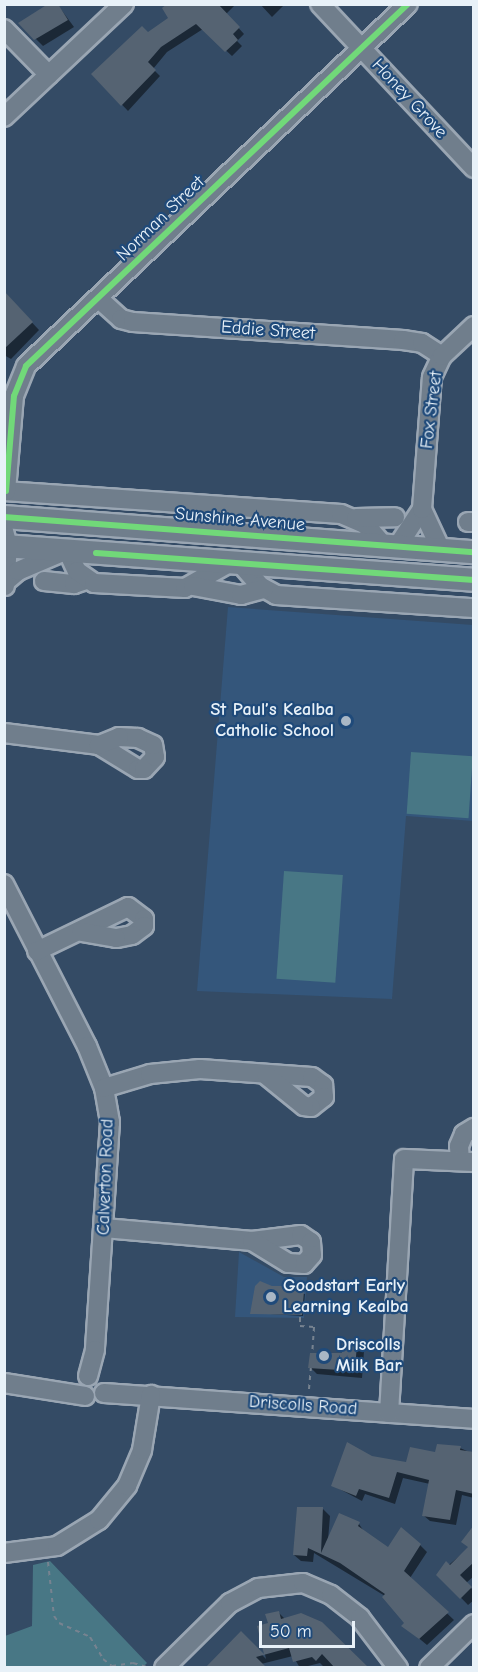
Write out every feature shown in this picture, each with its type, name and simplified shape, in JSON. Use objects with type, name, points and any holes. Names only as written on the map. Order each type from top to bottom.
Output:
[{"type":"main road","name":"Sunshine Avenue","points":[[4,517],[474,552]]},
{"type":"main road","points":[[6,541],[67,550],[474,580]]},
{"type":"street","points":[[4,117],[124,4]]},
{"type":"street","name":"Honey Grove","points":[[320,4],[474,168]]},
{"type":"street","name":"Norman Street","points":[[5,491],[20,375],[408,4]]},
{"type":"street","points":[[4,28],[49,75]]},
{"type":"street","name":"Eddie Street","points":[[99,299],[121,319],[133,322],[403,340],[422,343],[442,356]]},
{"type":"street","name":"Fox Street","points":[[441,550],[422,509],[432,377],[442,356],[473,327]]},
{"type":"street","points":[[5,491],[356,518],[395,517]]},
{"type":"street","name":"Fox Street","points":[[391,547],[422,509]]},
{"type":"street","points":[[356,518],[391,547]]},
{"type":"street","points":[[4,586],[6,541]]},
{"type":"street","points":[[5,582],[18,571],[67,550],[73,564],[87,580]]},
{"type":"street","points":[[44,581],[74,584],[87,580],[178,589],[193,586],[235,563],[264,589],[276,595],[474,608]]},
{"type":"street","points":[[193,586],[241,595],[254,594],[264,589]]},
{"type":"street","points":[[4,734],[99,745]]},
{"type":"street","name":"Calverton Road","points":[[4,884],[87,1046],[104,1088],[110,1122],[94,1384]]},
{"type":"street","points":[[38,951],[82,932]]},
{"type":"street","points":[[104,1088],[179,1068],[267,1076]]},
{"type":"street","points":[[389,1413],[404,1159],[467,1162],[464,1134],[474,1128]]},
{"type":"street","points":[[104,1228],[252,1241]]},
{"type":"street","points":[[4,1383],[48,1388],[94,1384]]},
{"type":"street","name":"Driscolls Road","points":[[94,1384],[152,1395],[474,1419]]},
{"type":"street","points":[[4,1553],[57,1546],[99,1520],[131,1477],[142,1450],[152,1395]]},
{"type":"street","points":[[165,1668],[230,1603],[258,1588],[303,1583],[331,1595],[360,1618],[398,1668]]},
{"type":"street","points":[[429,1668],[474,1624]]},
{"type":"path","points":[[300,1317],[300,1326],[314,1327],[312,1353]]},
{"type":"path","points":[[309,1389],[310,1368]]},
{"type":"path","points":[[48,1562],[54,1616],[59,1623],[90,1637],[103,1659],[112,1666],[133,1663],[147,1667]]},
{"type":"shaded area","name":"St Paul’s Kealba Catholic School","points":[[228,607],[473,625],[473,821],[406,816],[392,999],[197,991]]},
{"type":"shaded area","points":[[411,752],[473,756],[469,818],[407,814]]},
{"type":"shaded area","points":[[284,871],[343,875],[335,983],[276,979]]},
{"type":"shaded area","name":"Goodstart Early Learning Kealba","points":[[239,1252],[284,1277],[307,1277],[304,1318],[235,1317]]},
{"type":"shaded area","points":[[50,1561],[147,1663],[143,1667],[5,1667],[5,1636],[32,1626],[33,1565]]},
{"type":"building","points":[[48,4],[58,4],[68,20],[34,40],[18,23]]},
{"type":"building","points":[[167,4],[218,4],[240,27],[233,34],[238,40],[225,52],[196,24],[161,47],[148,62],[156,70],[121,106],[91,74],[142,26],[148,32],[168,18],[162,8]]},
{"type":"building","points":[[4,291],[33,322],[4,349]]},
{"type":"building","name":"Goodstart Early Learning Kealba","points":[[260,1281],[272,1286],[287,1286],[286,1290],[304,1291],[302,1315],[250,1314],[255,1286]]},
{"type":"building","name":"Driscolls Milk Bar","points":[[342,1341],[357,1343],[355,1371],[308,1368],[310,1353],[342,1353]]},
{"type":"building","points":[[347,1442],[372,1456],[406,1462],[410,1447],[435,1452],[437,1444],[461,1446],[460,1450],[474,1452],[474,1494],[456,1490],[450,1520],[422,1516],[429,1480],[397,1472],[389,1498],[359,1489],[356,1496],[331,1486]]},
{"type":"building","points":[[297,1507],[323,1507],[321,1553],[339,1513],[360,1522],[358,1526],[388,1547],[401,1527],[421,1544],[404,1571],[449,1612],[419,1639],[401,1626],[404,1623],[382,1597],[385,1594],[340,1563],[308,1548],[307,1556],[293,1555]]},
{"type":"building","points":[[474,1525],[474,1562],[460,1575],[472,1587],[460,1599],[436,1575],[446,1561],[450,1565],[468,1547],[461,1542]]},
{"type":"building","points":[[279,1611],[281,1619],[301,1613],[322,1622],[369,1668],[335,1668],[322,1654],[316,1661],[312,1657],[293,1662],[289,1648],[256,1657],[267,1668],[205,1668],[241,1631],[264,1654],[257,1626],[268,1623],[265,1614]]},
{"type":"cycle path","points":[[6,491],[14,396],[26,366],[408,4]]},
{"type":"cycle path","points":[[4,517],[474,552]]},
{"type":"cycle path","points":[[96,553],[474,580]]},
{"type":"place","name":"St Paul’s Kealba Catholic School","points":[[346,721]]},
{"type":"place","name":"Goodstart Early Learning Kealba","points":[[271,1297]]},
{"type":"place","name":"Driscolls Milk Bar","points":[[324,1356]]}]
